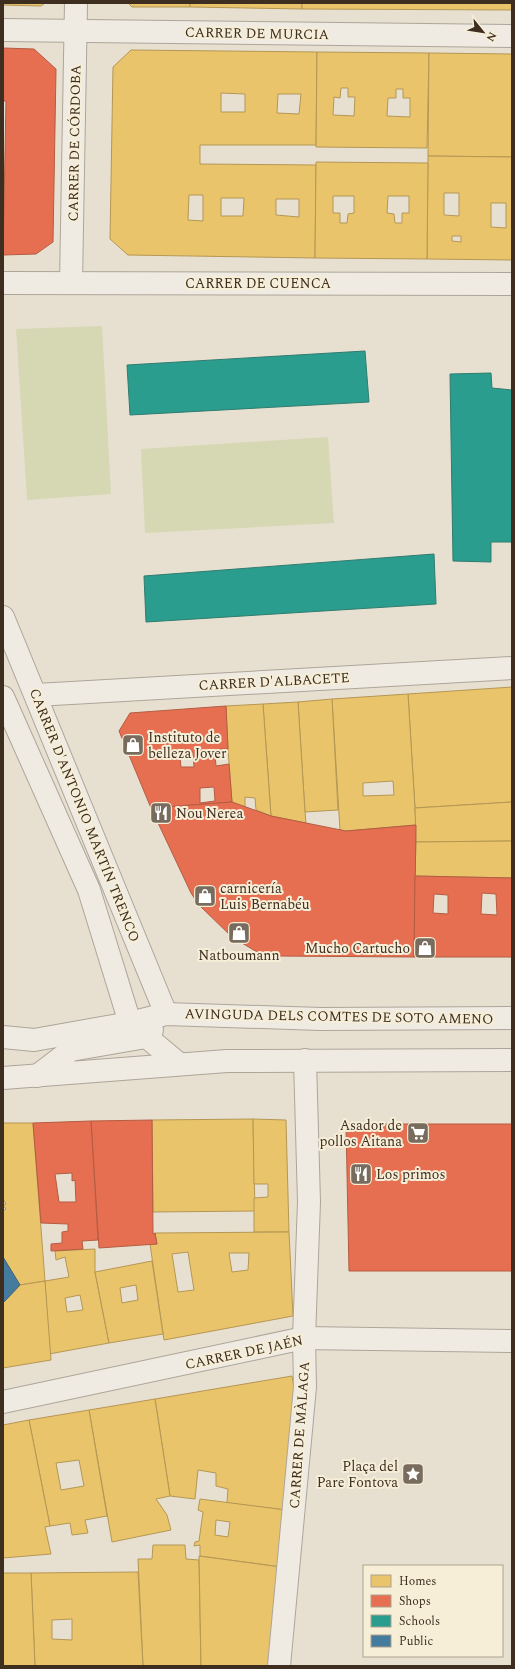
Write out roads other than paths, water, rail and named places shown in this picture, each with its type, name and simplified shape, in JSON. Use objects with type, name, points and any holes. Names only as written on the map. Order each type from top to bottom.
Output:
[{"type":"street","name":"CARRER DE CÓRDOBA","points":[[71,283],[76,3]]},
{"type":"street","name":"CARRER DE MURCIA","points":[[3,30],[512,36]]},
{"type":"street","name":"CARRER DE CUENCA","points":[[3,283],[512,284]]},
{"type":"street","name":"CARRER D'ANTONIO MARTÍN TRENCO","points":[[3,617],[36,694],[166,1014]]},
{"type":"street","name":"CARRER D'ALBACETE","points":[[36,694],[512,668]]},
{"type":"street","name":"CARRER D'ANTONIO MARTÍN TRENCO","points":[[3,697],[89,890],[130,1023]]},
{"type":"street","name":"AVINGUDA DELS COMTES DE SOTO AMENO","points":[[3,1037],[34,1040],[130,1023],[166,1014],[321,1019],[512,1018]]},
{"type":"street","name":"AVINGUDA DELS COMTES DE SOTO AMENO","points":[[146,1037],[166,1014]]},
{"type":"street","points":[[130,1023],[179,1064]]},
{"type":"street","points":[[37,1076],[71,1050],[146,1037]]},
{"type":"street","name":"CARRER DE MÀLAGA","points":[[278,1666],[305,1387],[304,1338],[309,1202],[305,1060]]},
{"type":"street","points":[[3,1078],[227,1061],[512,1060]]},
{"type":"street","name":"CARRER DE JAÉN","points":[[3,1402],[304,1338],[512,1340]]},
{"type":"place","name":"Instituto de belleza Jover","points":[[133,745]]},
{"type":"place","name":"Nou Nerea","points":[[161,813]]},
{"type":"place","name":"carnicería Luis Bernabéu","points":[[205,896]]},
{"type":"place","name":"Natboumann","points":[[239,933]]},
{"type":"place","name":"Mucho Cartucho","points":[[425,948]]},
{"type":"place","name":"Asador de pollos Aitana","points":[[418,1133]]},
{"type":"place","name":"Los primos","points":[[361,1174]]},
{"type":"place","name":"Plaça del Pare Fontova","points":[[413,1474]]}]
